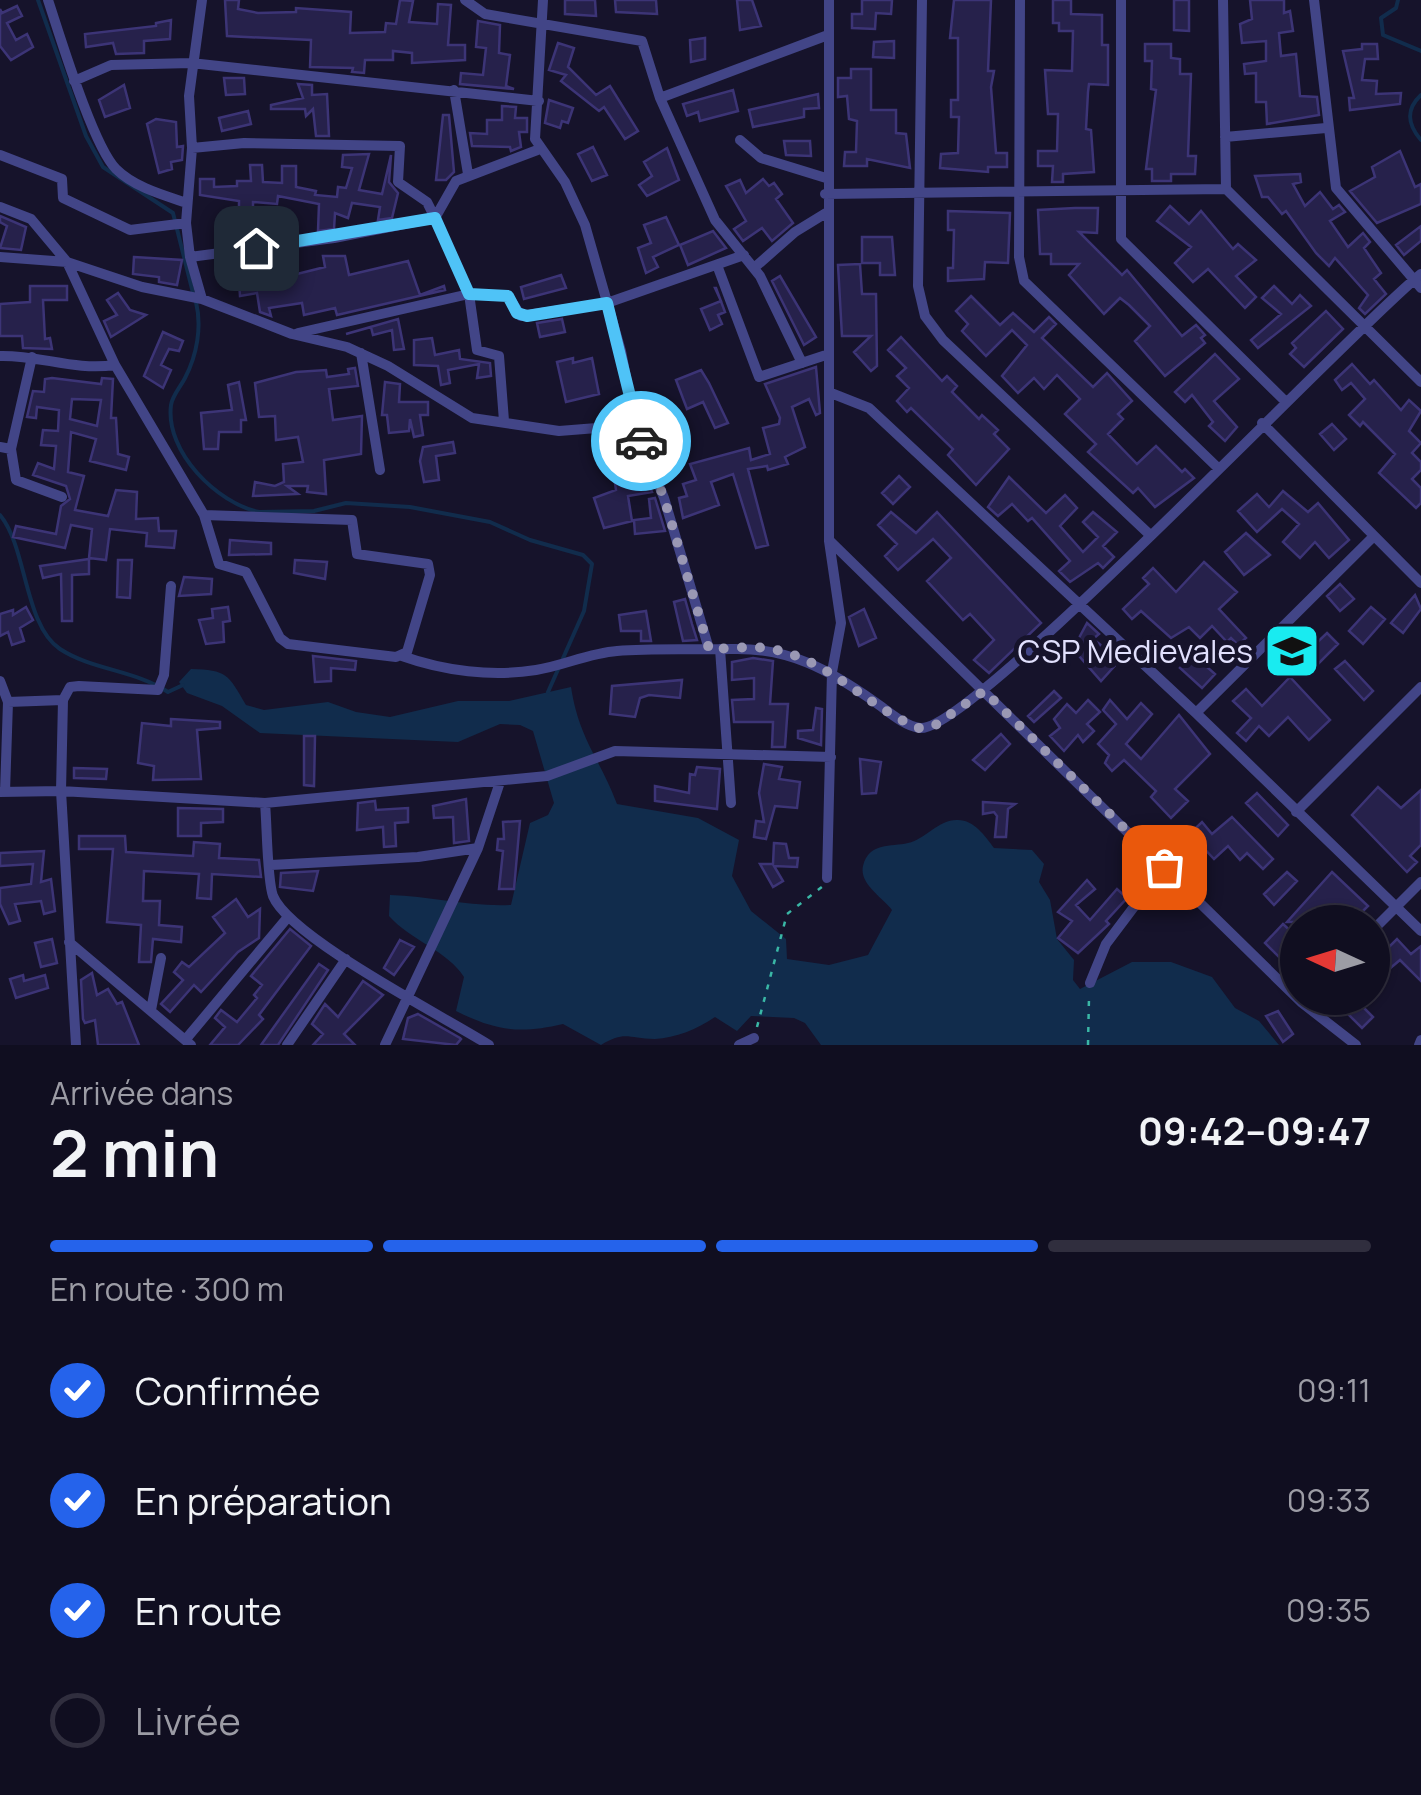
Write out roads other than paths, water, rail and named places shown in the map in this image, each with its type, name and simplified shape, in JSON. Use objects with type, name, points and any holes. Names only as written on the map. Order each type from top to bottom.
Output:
[{"type":"street","points":[[48,0],[74,81],[113,166],[152,191],[187,203]]},
{"type":"street","points":[[202,0],[191,62],[192,148],[186,223],[190,257],[202,299]]},
{"type":"street","points":[[465,0],[485,14],[642,41],[660,98],[716,220],[754,268],[802,362]]},
{"type":"street","points":[[543,0],[539,102],[533,128],[540,149],[566,182],[585,226],[635,426],[664,498],[714,649],[729,752],[731,803]]},
{"type":"street","points":[[827,878],[832,672],[841,624],[829,540],[831,393],[825,194],[829,0]]},
{"type":"street","points":[[922,0],[918,286],[925,316],[942,340],[1148,534]]},
{"type":"street","points":[[1020,0],[1019,256],[1024,281],[1217,468]]},
{"type":"street","points":[[1121,0],[1118,227],[1127,248],[1285,401]]},
{"type":"street","points":[[1223,0],[1226,189],[1421,382]]},
{"type":"street","points":[[0,206],[30,219],[67,262],[115,365],[204,515],[219,564],[246,572],[280,638],[288,644],[402,656],[432,666],[500,672],[536,670],[614,651],[776,650],[832,672],[918,728],[934,726],[984,691],[1078,605],[1363,325],[1418,281],[1336,188],[1314,0]]},
{"type":"street","points":[[660,98],[828,35]]},
{"type":"street","points":[[74,81],[111,64],[191,62],[539,102]]},
{"type":"street","points":[[454,90],[468,174]]},
{"type":"street","points":[[1225,136],[1326,128]]},
{"type":"street","points":[[740,140],[760,158],[826,178]]},
{"type":"street","points":[[192,148],[244,143],[400,146],[398,182],[427,202],[469,294],[475,346],[496,352],[500,360],[504,421]]},
{"type":"street","points":[[190,257],[334,238],[435,218],[456,181],[540,149]]},
{"type":"street","points":[[0,155],[62,179],[64,198],[130,230],[186,223]]},
{"type":"street","points":[[825,194],[1226,189]]},
{"type":"street","points":[[754,268],[795,232],[826,213]]},
{"type":"street","points":[[292,334],[469,294],[508,296],[517,313],[527,316],[607,303],[744,255]]},
{"type":"street","points":[[0,257],[67,262],[142,287],[202,299],[292,334],[361,353],[415,382],[463,415],[559,430],[635,426]]},
{"type":"street","points":[[717,265],[758,377],[829,354]]},
{"type":"street","points":[[361,353],[380,470]]},
{"type":"street","points":[[0,356],[32,357],[72,368],[115,365]]},
{"type":"street","points":[[32,357],[6,448],[16,480],[62,496]]},
{"type":"street","points":[[831,393],[869,408],[1196,713],[1421,931]]},
{"type":"street","points":[[1262,424],[1421,582]]},
{"type":"street","points":[[204,515],[352,520],[356,554],[428,564],[430,575],[402,656]]},
{"type":"street","points":[[1196,713],[1374,536]]},
{"type":"street","points":[[829,540],[1280,978]]},
{"type":"street","points":[[77,1045],[61,790],[62,700],[70,687],[79,686],[158,690],[164,675],[171,586]]},
{"type":"street","points":[[0,681],[8,702],[3,792],[61,790],[265,803],[500,782],[571,770],[615,751],[830,758]]},
{"type":"street","points":[[1296,812],[1421,687]]},
{"type":"street","points":[[8,702],[62,700]]},
{"type":"street","points":[[385,1045],[478,848],[500,782]]},
{"type":"street","points":[[265,803],[272,895],[288,917],[346,959],[489,1045]]},
{"type":"street","points":[[271,864],[418,857],[478,848]]},
{"type":"street","points":[[1090,983],[1106,944],[1164,867]]},
{"type":"street","points":[[1390,914],[1421,882]]},
{"type":"street","points":[[69,942],[189,1042],[288,917]]},
{"type":"street","points":[[152,1010],[162,958]]},
{"type":"street","points":[[286,1045],[346,959]]},
{"type":"street","points":[[1321,1015],[1356,1045]]},
{"type":"street","points":[[739,1045],[754,1038]]},
{"type":"water","points":[[191,669],[225,676],[246,705],[264,710],[328,702],[356,712],[390,717],[458,701],[509,701],[571,687],[584,734],[617,804],[698,818],[739,840],[732,876],[751,911],[786,939],[787,959],[829,965],[868,955],[892,910],[865,879],[866,858],[875,849],[908,843],[945,823],[964,821],[979,829],[994,848],[1032,850],[1044,864],[1039,882],[1050,900],[1057,939],[1074,960],[1073,980],[1080,989],[1132,962],[1171,962],[1212,977],[1235,1008],[1259,1021],[1279,1045],[821,1045],[805,1023],[794,1018],[751,1016],[737,1031],[715,1017],[670,1037],[622,1037],[601,1045],[563,1024],[521,1030],[484,1023],[456,1011],[464,977],[448,960],[389,916],[390,895],[511,905],[530,823],[548,815],[554,803],[533,731],[520,725],[500,724],[458,742],[260,733],[222,706],[187,693],[179,682]]},
{"type":"waterway","points":[[38,0],[86,136],[103,167],[173,213],[193,293]]},
{"type":"waterway","points":[[1398,0],[1396,8],[1381,18],[1383,35],[1421,51]]},
{"type":"waterway","points":[[1421,95],[1412,106],[1410,118],[1421,140]]},
{"type":"waterway","points":[[196,302],[195,350],[172,402],[171,423],[185,457],[211,487],[227,498],[259,512],[314,511],[346,503],[410,507],[490,522],[530,540],[583,555],[592,564],[584,611],[548,692]]},
{"type":"waterway","points":[[0,515],[16,546],[32,604],[48,638],[72,656],[142,679],[168,692],[183,685]]},
{"type":"place","name":"CSP Medievales","points":[[1292,651]]}]
